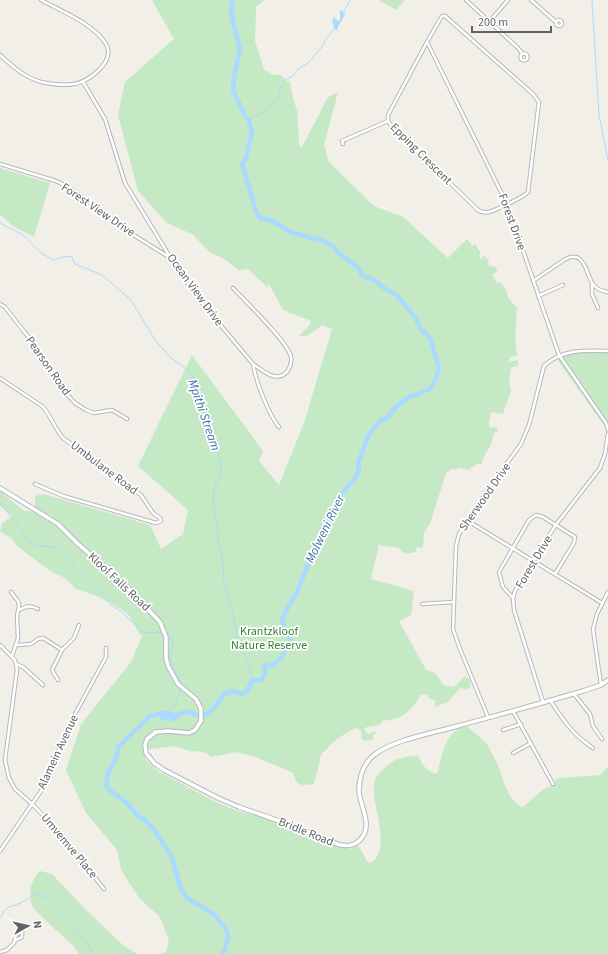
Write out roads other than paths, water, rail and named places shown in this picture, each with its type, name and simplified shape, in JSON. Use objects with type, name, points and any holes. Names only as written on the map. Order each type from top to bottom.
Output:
[{"type":"main road","name":"Kloof Falls Road","points":[[0,488],[58,524],[77,543],[126,586],[156,617],[165,632],[168,666],[182,687],[192,694],[198,703]]},
{"type":"main road","name":"Bridle Road","points":[[198,703],[202,716],[197,727],[189,733],[164,731],[152,734],[147,739],[145,745],[147,755],[154,763],[164,770],[218,798],[239,807],[280,821],[340,845],[348,846],[355,844],[360,840],[366,830],[366,822],[359,786],[362,771],[371,758],[379,751],[396,744],[488,717],[574,694],[608,680]]},
{"type":"street","points":[[0,55],[20,72],[40,82],[54,84],[83,82],[107,61],[108,50],[100,37],[87,26],[41,0]]},
{"type":"street","points":[[466,0],[522,53]]},
{"type":"street","points":[[489,22],[508,0]]},
{"type":"street","points":[[531,0],[556,22]]},
{"type":"street","name":"Epping Crescent","points":[[444,15],[533,94],[539,102],[530,188],[526,194],[489,212],[483,212],[476,209],[392,127],[388,121],[388,115],[427,42],[444,15]]},
{"type":"street","name":"Forest Drive","points":[[427,42],[507,204],[559,355],[606,423],[608,430]]},
{"type":"street","name":"Ocean View Drive","points":[[83,82],[105,119],[125,183],[170,257],[197,297],[253,364],[270,375],[278,377],[287,372],[291,358],[285,346],[234,288]]},
{"type":"street","points":[[343,144],[342,141],[388,121]]},
{"type":"street","name":"Forest View Drive","points":[[0,164],[56,181],[68,187],[109,216],[127,231],[170,257]]},
{"type":"street","points":[[533,281],[570,257],[577,257],[583,262],[592,283],[592,294],[598,308]]},
{"type":"street","points":[[592,283],[601,291],[608,292]]},
{"type":"street","points":[[538,296],[563,285]]},
{"type":"street","name":"Pearson Road","points":[[0,304],[5,307],[34,344],[58,383],[75,403],[94,414],[112,410],[127,419]]},
{"type":"street","points":[[559,355],[582,350],[608,351]]},
{"type":"street","name":"Sherwood Drive","points":[[488,717],[455,634],[453,623],[456,546],[460,534],[493,482],[522,444],[529,425],[544,366],[559,355]]},
{"type":"street","points":[[253,364],[254,372],[270,414],[279,427]]},
{"type":"street","name":"Umbulane Road","points":[[0,378],[42,406],[47,411],[63,438],[141,496],[153,513],[160,518],[161,521],[156,523],[63,496],[35,484]]},
{"type":"street","name":"Forest Drive","points":[[543,702],[516,615],[513,598],[555,526],[600,468],[605,454],[608,434]]},
{"type":"street","points":[[513,598],[503,587],[499,572],[529,520],[536,515],[543,517],[555,526],[572,535],[575,540],[555,574]]},
{"type":"street","points":[[468,521],[602,603]]},
{"type":"street","points":[[10,592],[18,601],[19,610],[17,616],[17,645],[12,656]]},
{"type":"street","points":[[601,684],[593,629],[597,614],[608,592]]},
{"type":"street","points":[[422,604],[454,602]]},
{"type":"street","points":[[19,610],[29,606],[38,609]]},
{"type":"street","points":[[58,680],[52,670],[62,650],[74,638],[79,625]]},
{"type":"street","points":[[17,645],[31,644],[38,639],[43,638],[62,650]]},
{"type":"street","points":[[0,644],[12,656],[16,664],[23,667],[43,685]]},
{"type":"street","name":"Alamein Avenue","points":[[0,851],[47,781],[68,727],[106,657],[106,648]]},
{"type":"street","name":"Umvemve Place","points":[[16,664],[16,682],[5,760],[6,771],[12,785],[57,829],[104,889]]},
{"type":"street","points":[[574,694],[590,714],[593,726],[602,740]]},
{"type":"street","points":[[550,700],[580,740],[593,748]]},
{"type":"street","points":[[513,710],[553,784]]},
{"type":"street","points":[[503,730],[521,724]]},
{"type":"street","points":[[513,753],[530,742]]},
{"type":"street","points":[[0,952],[10,947],[15,940],[16,935],[22,931],[25,926]]},
{"type":"street","points":[[15,940],[22,937],[22,931]]},
{"type":"water","points":[[341,10],[345,14],[337,30],[335,30],[332,21],[334,17],[338,21],[340,20]]},
{"type":"water","points":[[159,710],[170,711],[180,718],[173,721],[161,720]]},
{"type":"waterway","name":"Molweni River","points":[[173,717],[181,713],[191,712],[196,715],[205,715],[213,709],[224,694],[233,691],[242,694],[247,691],[252,681],[261,680],[265,675],[264,666],[278,661],[286,649],[290,639],[285,630],[282,618],[298,590],[308,565],[316,553],[327,525],[327,519],[336,507],[337,499],[356,477],[359,470],[358,463],[369,434],[381,420],[387,418],[396,407],[407,398],[430,389],[439,368],[430,338],[420,328],[416,319],[396,295],[381,286],[376,281],[362,275],[358,268],[338,252],[333,246],[323,241],[293,233],[270,220],[260,218],[255,210],[242,164],[246,158],[252,132],[249,120],[245,116],[233,90],[240,48],[231,12],[233,0]]},
{"type":"waterway","points":[[344,12],[350,0]]},
{"type":"waterway","points":[[592,0],[599,115],[608,160]]},
{"type":"waterway","points":[[249,120],[262,113],[277,99],[285,80],[293,76],[298,69],[308,63],[322,47],[334,29]]},
{"type":"waterway","name":"Mpithi Stream","points":[[0,223],[23,235],[40,252],[53,260],[66,256],[72,257],[75,264],[102,275],[131,300],[155,340],[170,357],[189,371],[194,378],[221,462],[221,471],[215,486],[213,497],[219,544],[223,561],[224,583],[234,618],[237,638],[249,664],[252,674],[252,681]]},
{"type":"waterway","points":[[0,503],[30,542],[38,546],[56,547],[68,558],[77,571],[101,593],[111,605],[122,612],[142,632],[162,632]]},
{"type":"waterway","points":[[166,632],[170,635],[173,643],[170,655],[173,667],[182,685]]},
{"type":"waterway","points":[[172,713],[181,688]]},
{"type":"waterway","name":"Molweni River","points":[[166,716],[161,714],[150,716],[118,747],[117,756],[107,776],[107,787],[126,802],[138,816],[145,820],[155,831],[172,858],[181,889],[187,898],[215,915],[227,931],[228,939],[223,954]]},
{"type":"waterway","points":[[0,918],[4,911],[8,908],[33,895],[36,894],[44,896],[84,939],[94,954]]},
{"type":"park label","name":"Krantzkloof Nature Reserve","points":[[269,638]]}]
